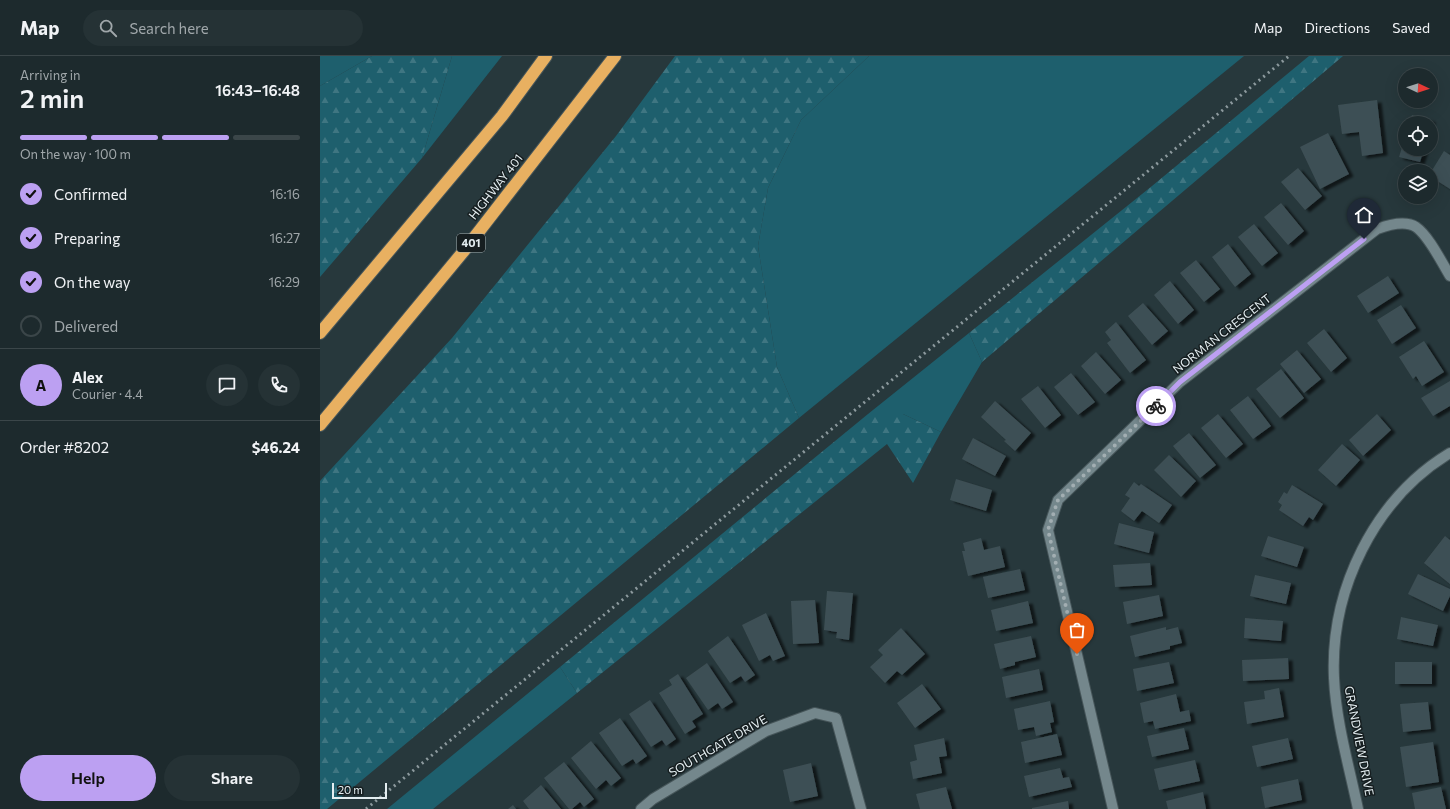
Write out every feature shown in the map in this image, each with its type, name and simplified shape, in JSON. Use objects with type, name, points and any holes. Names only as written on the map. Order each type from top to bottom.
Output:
[{"type":"highway","points":[[320,333],[502,116],[546,56]]},
{"type":"highway","name":"HIGHWAY 401","points":[[320,425],[463,252],[615,56]]},
{"type":"street","name":"NORMAN CRESCENT","points":[[1113,809],[1048,530],[1058,500],[1180,382],[1377,229],[1388,225],[1401,224],[1416,227],[1426,238],[1450,276]]},
{"type":"street","name":"GRANDVIEW DRIVE","points":[[1358,809],[1339,719],[1334,678],[1334,640],[1341,605],[1350,575],[1364,546],[1380,520],[1407,487],[1438,460],[1450,453]]},
{"type":"street","name":"SOUTHGATE DRIVE","points":[[642,809],[653,799],[766,731],[816,713],[836,718],[861,809]]},
{"type":"green space","points":[[320,56],[372,56],[320,86]]},
{"type":"green space","points":[[372,56],[452,56],[422,158],[320,277],[320,86]]},
{"type":"green space","points":[[452,56],[502,56],[422,158]]},
{"type":"green space","points":[[675,56],[869,56],[801,120],[768,188],[758,246],[777,367],[799,418],[327,809],[320,809],[320,481],[452,338],[616,136]]},
{"type":"green space","points":[[869,56],[1244,56],[799,418],[777,367],[758,246],[768,188],[801,120]]},
{"type":"green space","points":[[1309,56],[1343,56],[982,362],[969,333],[1152,186]]},
{"type":"green space","points":[[969,333],[982,362],[941,432],[903,414],[868,414]]},
{"type":"green space","points":[[868,414],[903,414],[941,432],[913,483],[887,444],[577,693],[560,667]]},
{"type":"green space","points":[[560,667],[577,693],[433,809],[387,809]]},
{"type":"building","points":[[1377,100],[1383,153],[1362,156],[1359,132],[1342,134],[1338,105]]},
{"type":"building","points":[[1328,133],[1349,174],[1320,189],[1300,147]]},
{"type":"building","points":[[1444,151],[1450,155],[1450,189],[1438,181],[1438,164],[1436,164]]},
{"type":"building","points":[[1399,156],[1422,156],[1420,162]]},
{"type":"building","points":[[1298,168],[1322,196],[1305,210],[1281,182]]},
{"type":"building","points":[[1281,203],[1304,231],[1288,245],[1264,217]]},
{"type":"building","points":[[1254,224],[1278,253],[1262,266],[1238,237]]},
{"type":"building","points":[[1228,244],[1251,274],[1235,287],[1212,257]]},
{"type":"building","points":[[1196,260],[1220,289],[1204,302],[1180,273]]},
{"type":"building","points":[[1388,276],[1399,293],[1368,313],[1357,296]]},
{"type":"building","points":[[1170,281],[1194,310],[1178,324],[1154,295]]},
{"type":"building","points":[[1143,303],[1168,331],[1152,345],[1128,316]]},
{"type":"building","points":[[1401,305],[1416,328],[1392,344],[1377,320]]},
{"type":"building","points":[[1116,322],[1146,360],[1130,373],[1107,343],[1111,340],[1105,332]]},
{"type":"building","points":[[1324,329],[1347,358],[1331,372],[1307,343]]},
{"type":"building","points":[[1424,341],[1444,372],[1422,386],[1416,376],[1413,379],[1399,357]]},
{"type":"building","points":[[1297,350],[1321,379],[1304,393],[1280,364]]},
{"type":"building","points":[[1096,352],[1121,380],[1105,394],[1081,366]]},
{"type":"building","points":[[1281,369],[1304,398],[1280,418],[1256,389]]},
{"type":"building","points":[[1071,373],[1095,402],[1078,415],[1054,387]]},
{"type":"building","points":[[1450,381],[1450,406],[1433,416],[1421,398]]},
{"type":"building","points":[[1038,386],[1061,415],[1045,428],[1021,399]]},
{"type":"building","points":[[1248,396],[1271,426],[1253,439],[1230,410]]},
{"type":"building","points":[[995,401],[1031,433],[1015,451],[1004,441],[1006,440],[981,417]]},
{"type":"building","points":[[1218,414],[1243,444],[1226,458],[1201,428]]},
{"type":"building","points":[[1377,414],[1391,430],[1363,456],[1349,440]]},
{"type":"building","points":[[1189,433],[1216,465],[1200,478],[1173,446]]},
{"type":"building","points":[[973,438],[1006,456],[995,476],[962,459]]},
{"type":"building","points":[[1342,444],[1360,460],[1336,486],[1318,470]]},
{"type":"building","points":[[1169,455],[1196,481],[1181,497],[1154,470]]},
{"type":"building","points":[[956,479],[992,490],[986,511],[950,500]]},
{"type":"building","points":[[1134,482],[1139,486],[1141,484],[1172,505],[1159,523],[1142,511],[1134,521],[1121,511],[1130,498],[1125,495]]},
{"type":"building","points":[[1292,485],[1323,504],[1313,520],[1309,517],[1303,526],[1279,510],[1282,505],[1278,502],[1284,492],[1287,494]]},
{"type":"building","points":[[1119,523],[1154,532],[1149,553],[1114,544]]},
{"type":"building","points":[[1268,536],[1304,547],[1297,567],[1261,556]]},
{"type":"building","points":[[1445,536],[1450,540],[1450,584],[1424,563]]},
{"type":"building","points":[[981,538],[984,550],[1000,546],[1005,567],[968,576],[962,551],[965,551],[963,543]]},
{"type":"building","points":[[1150,563],[1152,585],[1115,587],[1113,565]]},
{"type":"building","points":[[1020,569],[1025,590],[988,598],[983,577]]},
{"type":"building","points":[[1418,574],[1450,589],[1450,596],[1443,611],[1408,594]]},
{"type":"building","points":[[1255,575],[1291,583],[1286,604],[1250,596]]},
{"type":"building","points":[[827,591],[853,593],[849,640],[836,638],[837,632],[824,630]]},
{"type":"building","points":[[1159,595],[1163,616],[1127,624],[1123,602]]},
{"type":"building","points":[[815,600],[819,643],[793,644],[791,601]]},
{"type":"building","points":[[1028,601],[1033,623],[996,631],[991,610]]},
{"type":"building","points":[[766,613],[785,656],[773,661],[770,655],[759,661],[742,625]]},
{"type":"building","points":[[1401,617],[1438,625],[1433,646],[1397,639]]},
{"type":"building","points":[[1245,618],[1283,621],[1281,641],[1244,638]]},
{"type":"building","points":[[1166,627],[1166,630],[1178,627],[1182,643],[1170,646],[1170,649],[1135,657],[1130,636]]},
{"type":"building","points":[[901,628],[925,654],[902,675],[897,671],[885,683],[870,667],[883,655],[878,650]]},
{"type":"building","points":[[728,636],[755,675],[745,682],[741,676],[730,683],[708,651]]},
{"type":"building","points":[[1031,636],[1036,657],[1015,662],[1015,665],[1000,669],[994,644]]},
{"type":"building","points":[[1288,658],[1289,679],[1243,681],[1242,660]]},
{"type":"building","points":[[1169,662],[1174,683],[1137,691],[1133,669]]},
{"type":"building","points":[[1395,662],[1432,662],[1432,684],[1395,684]]},
{"type":"building","points":[[707,663],[733,702],[722,709],[718,703],[708,710],[686,678]]},
{"type":"building","points":[[1039,669],[1043,690],[1006,698],[1002,677]]},
{"type":"building","points":[[678,674],[703,714],[692,721],[696,727],[685,734],[659,693],[672,685],[669,680]]},
{"type":"building","points":[[922,684],[941,709],[915,728],[897,703]]},
{"type":"building","points":[[1279,688],[1284,717],[1247,724],[1244,702],[1265,699],[1264,691]]},
{"type":"building","points":[[1176,694],[1180,712],[1189,710],[1191,721],[1155,729],[1153,721],[1144,723],[1140,703]]},
{"type":"building","points":[[650,700],[676,739],[666,746],[662,740],[651,747],[629,714]]},
{"type":"building","points":[[1050,701],[1054,722],[1050,723],[1052,732],[1036,736],[1034,727],[1018,730],[1014,709]]},
{"type":"building","points":[[1428,702],[1431,729],[1403,732],[1400,704]]},
{"type":"building","points":[[620,718],[647,756],[636,764],[633,759],[622,766],[599,733]]},
{"type":"building","points":[[1184,728],[1189,749],[1152,757],[1147,736]]},
{"type":"building","points":[[1057,734],[1062,755],[1025,763],[1021,742]]},
{"type":"building","points":[[944,738],[947,756],[939,757],[942,773],[913,779],[910,762],[917,760],[914,745]]},
{"type":"building","points":[[1288,738],[1293,759],[1257,767],[1252,746]]},
{"type":"building","points":[[591,741],[621,778],[611,786],[606,780],[596,789],[571,758]]},
{"type":"building","points":[[1433,742],[1439,782],[1406,787],[1400,747]]},
{"type":"building","points":[[1195,760],[1200,781],[1159,790],[1154,769]]},
{"type":"building","points":[[564,762],[594,799],[584,807],[580,802],[572,809],[569,809],[544,778]]},
{"type":"building","points":[[811,763],[818,796],[790,802],[783,770]]},
{"type":"building","points":[[1060,768],[1063,778],[1069,777],[1072,787],[1029,797],[1024,776]]},
{"type":"building","points":[[1298,779],[1302,800],[1265,808],[1261,787]]},
{"type":"building","points":[[541,785],[561,809],[529,809],[523,801]]},
{"type":"building","points":[[946,787],[952,809],[920,809],[916,794]]},
{"type":"building","points":[[1441,787],[1446,809],[1415,809],[1412,793]]},
{"type":"building","points":[[1203,792],[1206,809],[1168,809],[1166,801]]},
{"type":"building","points":[[1068,801],[1069,809],[1032,809],[1032,808]]},
{"type":"building","points":[[513,805],[516,809],[508,809]]},
{"type":"railway","points":[[366,809],[1289,56]]},
{"type":"way so far","points":[[1077,654],[1048,530],[1058,500],[1156,406]]},
{"type":"route","points":[[1156,406],[1180,382],[1364,239]]}]
